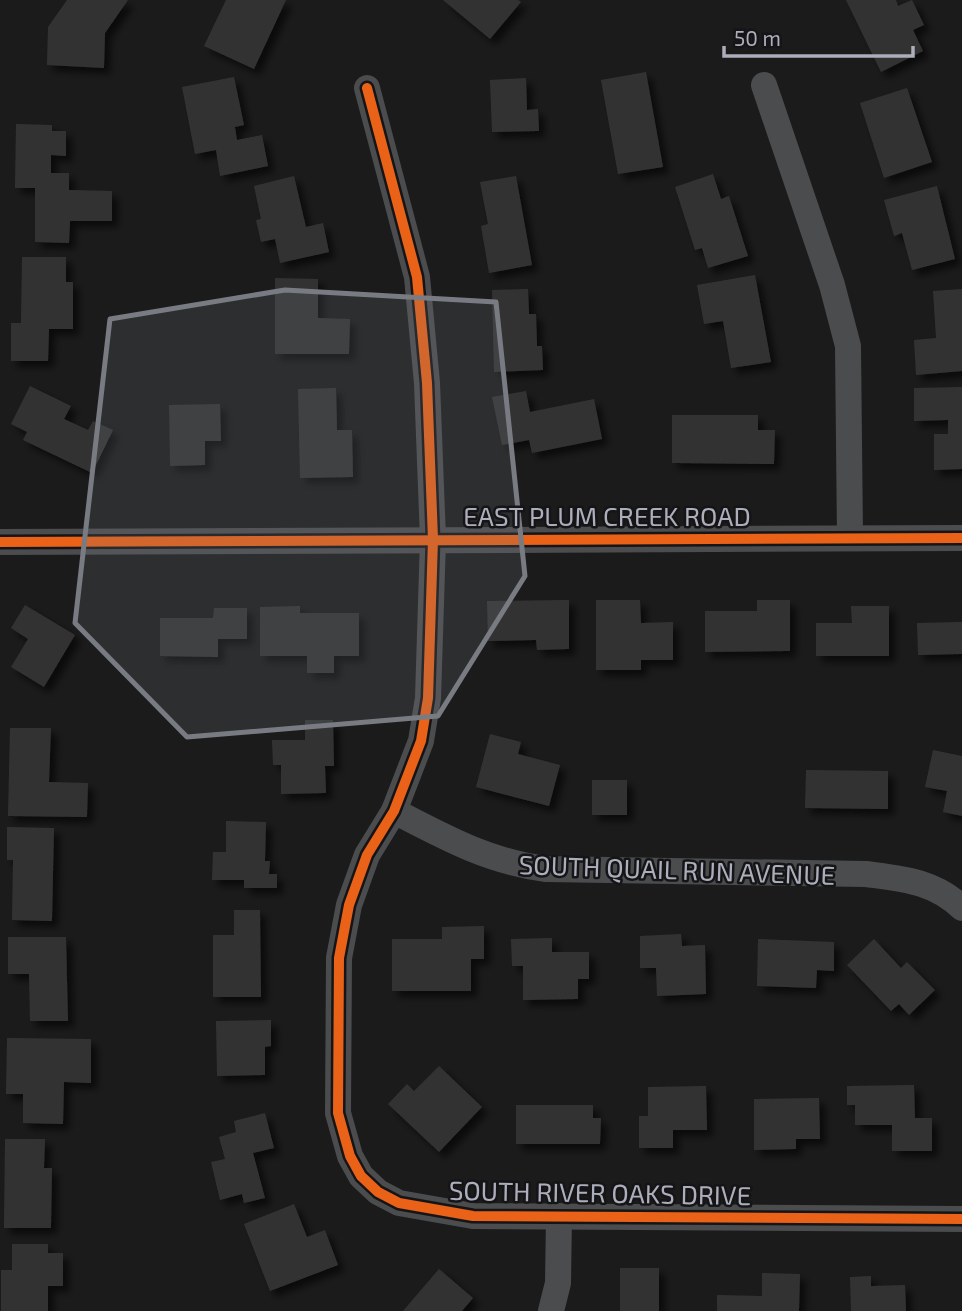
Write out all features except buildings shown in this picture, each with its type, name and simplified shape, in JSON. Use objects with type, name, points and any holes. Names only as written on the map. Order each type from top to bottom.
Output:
[{"type":"street","points":[[765,85],[832,285],[848,346],[850,537]]},
{"type":"street","name":"SOUTH RIVER OAKS DRIVE","points":[[367,88],[416,277],[427,383],[433,539],[428,698],[417,757],[394,811],[362,867],[349,905],[339,958],[336,1093],[342,1136],[361,1176],[378,1192],[400,1203],[473,1216],[962,1219]]},
{"type":"street","name":"EAST PLUM CREEK ROAD","points":[[0,542],[962,538]]},
{"type":"street","name":"SOUTH QUAIL RUN AVENUE","points":[[394,811],[472,850],[511,864],[546,869],[866,874],[914,880],[933,886],[962,908]]},
{"type":"street","points":[[551,1311],[558,1283],[559,1216]]},
{"type":"highlighted area","points":[[285,290],[496,302],[525,576],[438,716],[187,737],[75,623],[110,319]]},
{"type":"cycle path","points":[[367,88],[417,277],[427,383],[433,539],[428,698],[421,741],[394,811],[367,855],[349,905],[339,958],[338,1113],[350,1156],[361,1176],[378,1192],[399,1203],[473,1216],[962,1219]]},
{"type":"cycle path","points":[[0,542],[962,538]]}]
